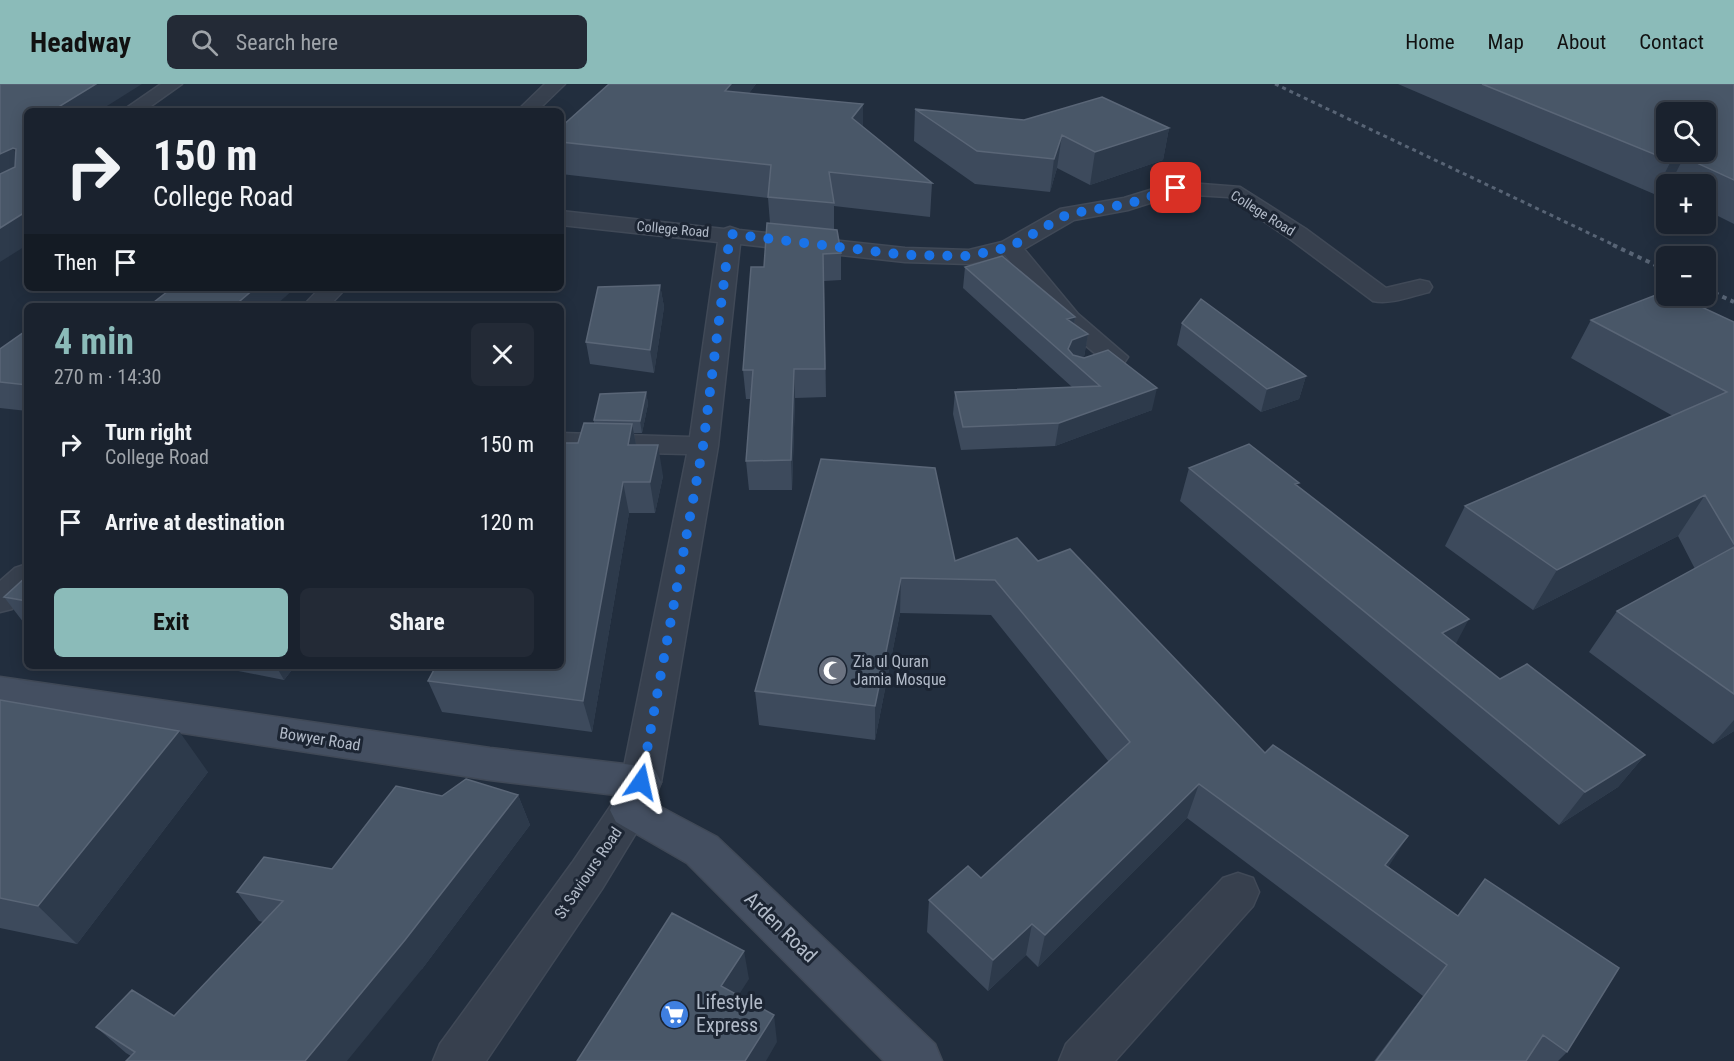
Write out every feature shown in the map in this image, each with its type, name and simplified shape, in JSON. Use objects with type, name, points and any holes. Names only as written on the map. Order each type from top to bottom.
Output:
[{"type":"main road","name":"Bowyer Road","points":[[0,691],[479,763],[635,796]]},
{"type":"main road","name":"Arden Road","points":[[635,796],[702,850],[918,1061]]},
{"type":"street","points":[[136,108],[173,84]]},
{"type":"street","points":[[529,108],[556,84]]},
{"type":"street","name":"College Road","points":[[564,218],[730,234],[905,255],[969,256],[1010,247],[1068,214],[1128,204],[1176,188],[1233,191],[1298,234],[1382,296],[1420,287]]},
{"type":"street","name":"St Saviours Road","points":[[457,1061],[587,876],[635,796],[703,446],[730,234]]},
{"type":"street","points":[[1010,247],[1069,319],[1115,357],[1080,370]]},
{"type":"street","points":[[318,303],[331,291]]},
{"type":"street","points":[[564,442],[703,446]]},
{"type":"street","points":[[0,600],[24,579]]},
{"type":"street","points":[[1083,1061],[1238,892]]},
{"type":"building","points":[[0,84],[96,84],[57,108],[24,108],[24,213],[0,228],[0,174],[15,167],[16,149],[13,148],[0,154]]},
{"type":"building","points":[[609,84],[731,84],[725,91],[863,104],[852,118],[932,183],[829,172],[834,203],[768,197],[771,165],[564,142],[564,124]]},
{"type":"building","points":[[1482,84],[1734,84],[1734,180],[1695,162],[1716,162],[1716,102],[1656,102],[1656,155]]},
{"type":"building","points":[[1102,97],[1169,128],[1095,152],[1062,135],[1054,159],[977,151],[915,109],[1024,120]]},
{"type":"building","points":[[767,223],[837,230],[841,253],[823,254],[825,369],[794,369],[791,460],[746,461],[753,370],[743,370],[751,267],[764,267]]},
{"type":"building","points":[[1002,256],[1075,317],[1067,319],[1088,334],[1072,340],[1068,349],[1073,355],[1084,358],[1108,350],[1157,388],[1059,423],[963,427],[955,392],[1100,386],[965,267]]},
{"type":"building","points":[[660,285],[650,350],[586,342],[598,287]]},
{"type":"building","points":[[168,291],[252,291],[238,303],[153,303]]},
{"type":"building","points":[[1656,295],[1656,306],[1700,306],[1734,322],[1734,544],[1705,495],[1557,570],[1465,506],[1727,392],[1591,320]]},
{"type":"building","points":[[1201,299],[1306,376],[1267,389],[1182,323]]},
{"type":"building","points":[[24,332],[24,385],[0,382],[0,349]]},
{"type":"building","points":[[646,392],[640,421],[594,420],[600,394]]},
{"type":"building","points":[[584,423],[632,424],[628,445],[658,445],[650,482],[623,482],[583,701],[428,681],[434,669],[564,669],[564,443],[578,443]]},
{"type":"building","points":[[1249,444],[1299,483],[1295,484],[1469,619],[1442,633],[1500,679],[1527,664],[1645,755],[1585,792],[1189,468]]},
{"type":"building","points":[[821,459],[935,468],[955,561],[1017,538],[1038,561],[1070,549],[1265,753],[1273,745],[1408,836],[1385,865],[1458,916],[1485,879],[1619,968],[1567,1052],[1543,1035],[1526,1061],[1376,1061],[1447,965],[1199,784],[1045,935],[1032,924],[993,960],[929,900],[968,866],[981,878],[1130,742],[995,580],[901,578],[875,706],[755,691]]},
{"type":"building","points":[[1734,547],[1734,694],[1617,611]]},
{"type":"building","points":[[24,579],[24,600],[4,597]]},
{"type":"building","points":[[0,700],[179,731],[38,906],[0,898]]},
{"type":"building","points":[[466,779],[518,795],[405,940],[305,1061],[126,1061],[135,1052],[96,1027],[132,990],[174,1016],[283,901],[237,892],[264,857],[332,869],[396,786],[442,796]]},
{"type":"building","points":[[672,913],[744,951],[721,986],[774,1015],[745,1061],[577,1061]]},
{"type":"railway","points":[[1275,84],[1616,246]]},
{"type":"railway","points":[[1613,245],[1656,265]]},
{"type":"railway","points":[[1716,294],[1734,302]]},
{"type":"place","name":"Zia ul Quran Jamia Mosque","points":[[832,670]]},
{"type":"place","name":"Lifestyle Express","points":[[675,1014]]},
{"type":"route","points":[[641,782],[703,446],[730,234],[905,255],[969,256],[1010,247],[1068,214],[1128,204],[1176,188]]}]
